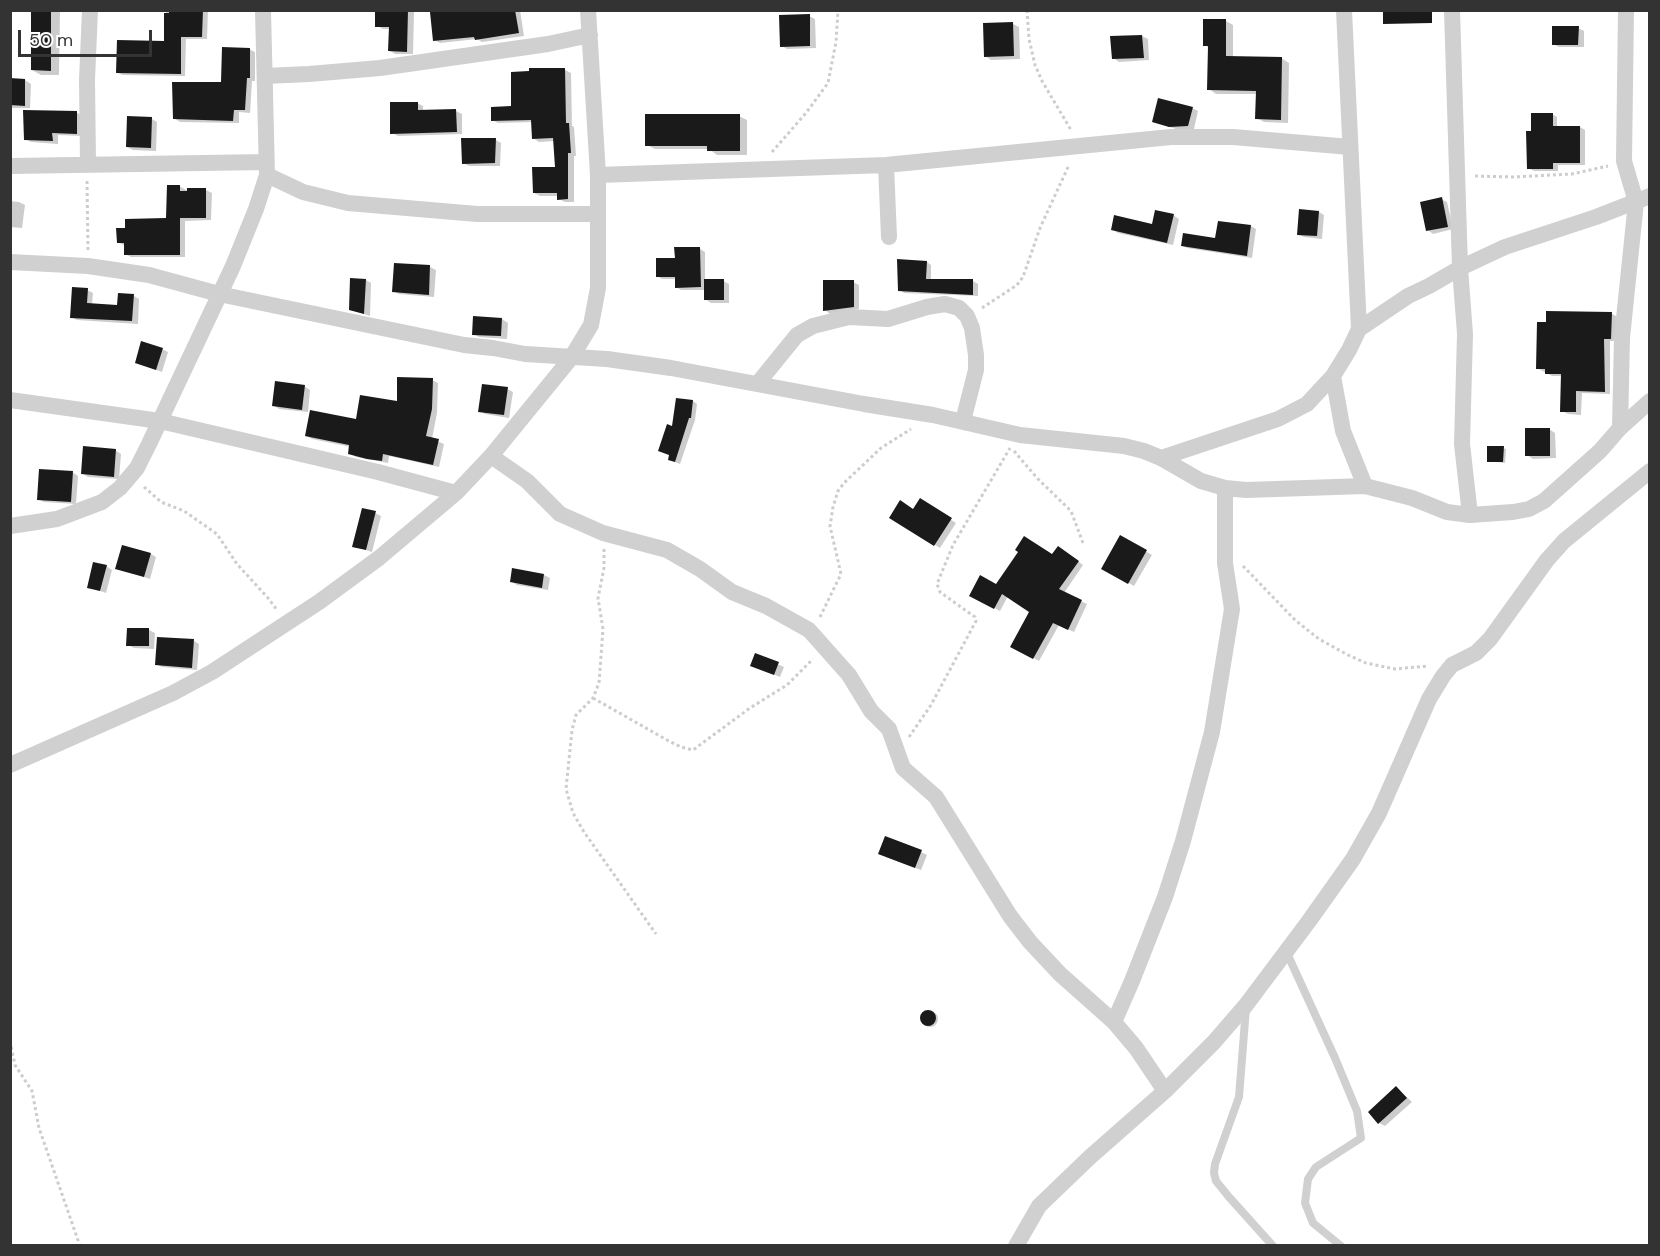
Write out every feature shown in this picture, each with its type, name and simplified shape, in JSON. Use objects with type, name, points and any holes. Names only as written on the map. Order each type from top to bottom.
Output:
[{"type":"street","points":[[88,164],[87,80],[90,10]]},
{"type":"street","points":[[10,526],[57,519],[102,502],[120,488],[137,468],[160,422],[233,266],[256,209],[266,168],[263,10]]},
{"type":"street","points":[[10,765],[173,693],[212,672],[284,626],[379,558],[456,493],[491,456],[571,358],[591,325],[598,280],[597,175],[588,10]]},
{"type":"street","points":[[1161,458],[1278,418],[1307,404],[1333,376],[1359,329],[1344,10]]},
{"type":"street","points":[[1452,10],[1460,268],[1465,344],[1462,444],[1470,515]]},
{"type":"street","points":[[1620,428],[1623,316],[1643,199],[1624,161],[1626,10]]},
{"type":"street","points":[[265,76],[380,68],[527,47],[590,35]]},
{"type":"street","points":[[597,175],[886,165],[1171,136],[1233,136],[1350,147]]},
{"type":"street","points":[[10,166],[88,164],[266,168],[303,192],[348,203],[477,214],[597,214]]},
{"type":"street","points":[[886,165],[889,237]]},
{"type":"street","points":[[1359,329],[1408,296],[1505,247],[1643,199]]},
{"type":"street","points":[[10,262],[87,266],[149,275],[219,294],[464,345],[571,358],[607,359],[758,383],[963,421],[1015,441],[1124,446],[1161,458],[1201,481],[1225,488],[1246,490],[1365,486],[1412,498],[1447,512],[1470,515],[1529,509],[1544,501],[1600,451],[1620,428],[1650,401]]},
{"type":"street","points":[[758,383],[797,335],[823,322],[849,317],[888,320],[927,307],[945,304],[959,308],[967,316],[972,328],[976,370],[963,421]]},
{"type":"street","points":[[1333,376],[1343,431],[1365,486]]},
{"type":"street","points":[[10,400],[160,422],[378,472],[456,493]]},
{"type":"street","points":[[491,456],[527,481],[542,494],[556,512],[603,533],[667,550],[700,569],[732,592],[766,606],[809,630],[849,675],[871,711],[889,729],[903,768],[936,797],[1010,916],[1030,942],[1081,995],[1114,1022],[1136,1048],[1165,1091]]},
{"type":"street","points":[[1016,1245],[1039,1206],[1090,1156],[1165,1091],[1214,1042],[1246,1005],[1310,921],[1353,859],[1378,813],[1429,699],[1452,665],[1476,653],[1490,639],[1547,560],[1564,541],[1650,471]]},
{"type":"street","points":[[1114,1022],[1165,897],[1183,841],[1212,732],[1232,609],[1225,563],[1225,488]]},
{"type":"lane","points":[[1285,951],[1339,1066],[1357,1111],[1361,1138],[1316,1167],[1308,1179],[1305,1203],[1313,1223],[1341,1245]]},
{"type":"lane","points":[[1246,1005],[1239,1097],[1215,1164],[1214,1173],[1216,1180],[1229,1197],[1273,1245]]},
{"type":"path","points":[[758,170],[828,83],[836,42],[838,10]]},
{"type":"path","points":[[967,316],[1000,298],[1017,285],[1023,277],[1052,200],[1080,145],[1035,65],[1029,39],[1027,10]]},
{"type":"path","points":[[1458,175],[1513,177],[1572,174],[1624,161]]},
{"type":"path","points":[[87,266],[88,164]]},
{"type":"path","points":[[809,630],[819,618],[841,574],[830,526],[838,491],[881,448],[933,415]]},
{"type":"path","points":[[899,758],[907,739],[931,705],[976,621],[975,617],[940,592],[937,584],[943,566],[967,519],[1015,441],[1037,478],[1071,511],[1083,543]]},
{"type":"path","points":[[131,475],[160,502],[184,511],[217,534],[237,564],[268,598],[284,626]]},
{"type":"path","points":[[603,533],[604,568],[598,598],[603,629],[599,683],[593,698],[576,715],[572,730],[567,777],[568,798],[584,832],[656,934]]},
{"type":"path","points":[[1240,560],[1295,620],[1319,639],[1348,655],[1366,663],[1395,669],[1452,665]]},
{"type":"path","points":[[593,698],[681,747],[696,749],[750,708],[787,685],[824,645]]},
{"type":"path","points":[[10,1041],[15,1065],[32,1091],[39,1128],[80,1245]]},
{"type":"building","points":[[31,10],[51,10],[51,71],[31,70]]},
{"type":"building","points":[[169,10],[203,10],[202,37],[181,37],[181,74],[116,73],[117,40],[164,41],[164,13],[169,13]]},
{"type":"building","points":[[375,10],[408,10],[407,52],[388,51],[389,27],[375,27]]},
{"type":"building","points":[[515,10],[519,33],[475,40],[474,37],[433,41],[430,12]]},
{"type":"building","points":[[1383,10],[1432,10],[1432,23],[1383,24]]},
{"type":"building","points":[[810,14],[810,46],[780,47],[779,15]]},
{"type":"building","points":[[1203,19],[1226,19],[1226,56],[1282,57],[1281,120],[1255,119],[1256,91],[1207,90],[1208,46],[1203,46]]},
{"type":"building","points":[[1013,22],[1014,56],[984,57],[983,23]]},
{"type":"building","points":[[1552,26],[1579,26],[1578,45],[1552,45]]},
{"type":"building","points":[[1142,35],[1144,58],[1112,59],[1110,36]]},
{"type":"building","points":[[222,47],[250,48],[250,78],[247,78],[245,110],[234,110],[233,121],[173,119],[172,82],[221,82]]},
{"type":"building","points":[[529,68],[565,68],[566,123],[569,123],[571,153],[568,153],[568,199],[557,200],[557,193],[533,193],[532,167],[555,167],[553,138],[532,139],[531,120],[491,121],[491,107],[511,106],[511,72],[529,71]]},
{"type":"building","points":[[10,78],[25,79],[25,106],[10,105]]},
{"type":"building","points":[[1158,98],[1193,107],[1188,126],[1169,127],[1152,122]]},
{"type":"building","points":[[390,102],[418,102],[418,110],[456,109],[457,132],[390,134]]},
{"type":"building","points":[[23,110],[77,111],[77,134],[52,133],[53,141],[24,140]]},
{"type":"building","points":[[1531,113],[1553,113],[1553,126],[1580,126],[1580,163],[1553,163],[1553,169],[1527,169],[1526,131],[1531,131]]},
{"type":"building","points":[[645,114],[740,114],[740,151],[707,151],[707,146],[645,146]]},
{"type":"building","points":[[127,116],[152,117],[151,148],[126,147]]},
{"type":"building","points":[[461,138],[496,138],[495,163],[462,164]]},
{"type":"building","points":[[167,185],[180,185],[180,191],[187,191],[187,188],[206,188],[206,218],[180,218],[180,255],[124,255],[124,243],[117,243],[116,228],[125,228],[125,219],[166,218]]},
{"type":"building","points":[[1442,197],[1448,227],[1426,231],[1420,202]]},
{"type":"building","points":[[1299,209],[1319,211],[1317,236],[1297,235]]},
{"type":"building","points":[[1155,210],[1174,214],[1167,243],[1111,230],[1114,215],[1152,224]]},
{"type":"building","points":[[1218,221],[1251,225],[1247,256],[1181,246],[1183,233],[1215,238]]},
{"type":"building","points":[[674,247],[700,247],[701,287],[675,288],[675,277],[656,277],[656,258],[675,258]]},
{"type":"building","points":[[897,259],[927,261],[926,279],[973,279],[973,295],[898,291]]},
{"type":"building","points":[[394,263],[430,265],[429,295],[392,292]]},
{"type":"building","points":[[350,278],[366,279],[364,314],[349,310]]},
{"type":"building","points":[[704,279],[724,279],[724,300],[704,300]]},
{"type":"building","points":[[823,280],[854,280],[854,307],[823,311]]},
{"type":"building","points":[[72,287],[88,288],[87,303],[117,305],[118,293],[134,294],[132,321],[70,318]]},
{"type":"building","points":[[1546,311],[1612,312],[1611,339],[1604,339],[1605,392],[1576,391],[1576,412],[1560,412],[1561,374],[1545,374],[1545,369],[1536,369],[1537,322],[1546,322]]},
{"type":"building","points":[[473,316],[502,318],[501,336],[472,335]]},
{"type":"building","points":[[141,341],[163,348],[156,370],[135,363]]},
{"type":"building","points":[[397,377],[433,378],[432,409],[426,436],[439,439],[433,465],[383,454],[382,461],[367,459],[348,454],[349,445],[305,436],[310,410],[356,419],[360,395],[397,401]]},
{"type":"building","points":[[275,381],[305,385],[302,410],[272,406]]},
{"type":"building","points":[[482,384],[508,387],[504,415],[478,412]]},
{"type":"building","points":[[676,398],[693,400],[691,418],[689,418],[675,462],[668,460],[669,455],[658,451],[667,424],[672,426]]},
{"type":"building","points":[[1525,428],[1550,428],[1550,456],[1525,456]]},
{"type":"building","points":[[83,446],[116,449],[114,477],[81,474]]},
{"type":"building","points":[[1487,446],[1504,446],[1503,462],[1487,462]]},
{"type":"building","points":[[39,469],[73,471],[71,502],[37,500]]},
{"type":"building","points":[[920,498],[952,518],[934,546],[889,518],[900,500],[913,509]]},
{"type":"building","points":[[362,508],[376,511],[366,550],[352,547]]},
{"type":"building","points":[[1120,535],[1147,550],[1128,584],[1101,569]]},
{"type":"building","points":[[1024,536],[1052,554],[1058,546],[1079,561],[1059,589],[1082,600],[1068,630],[1053,623],[1033,659],[1010,647],[1029,612],[1002,594],[994,609],[969,596],[980,575],[996,584],[1018,552],[1015,550]]},
{"type":"building","points":[[122,545],[151,553],[144,577],[115,569]]},
{"type":"building","points":[[93,562],[107,565],[100,591],[87,588]]},
{"type":"building","points":[[512,568],[544,574],[542,588],[510,582]]},
{"type":"building","points":[[127,628],[149,628],[149,646],[126,646]]},
{"type":"building","points":[[157,637],[194,639],[192,668],[155,665]]},
{"type":"building","points":[[755,653],[779,662],[774,675],[750,666]]},
{"type":"building","points":[[885,836],[922,850],[915,868],[878,854]]},
{"type":"building","points":[[925,1010],[931,1010],[936,1018],[934,1024],[925,1026],[920,1021],[920,1015]]},
{"type":"building","points":[[1396,1086],[1407,1098],[1378,1124],[1368,1112]]}]
